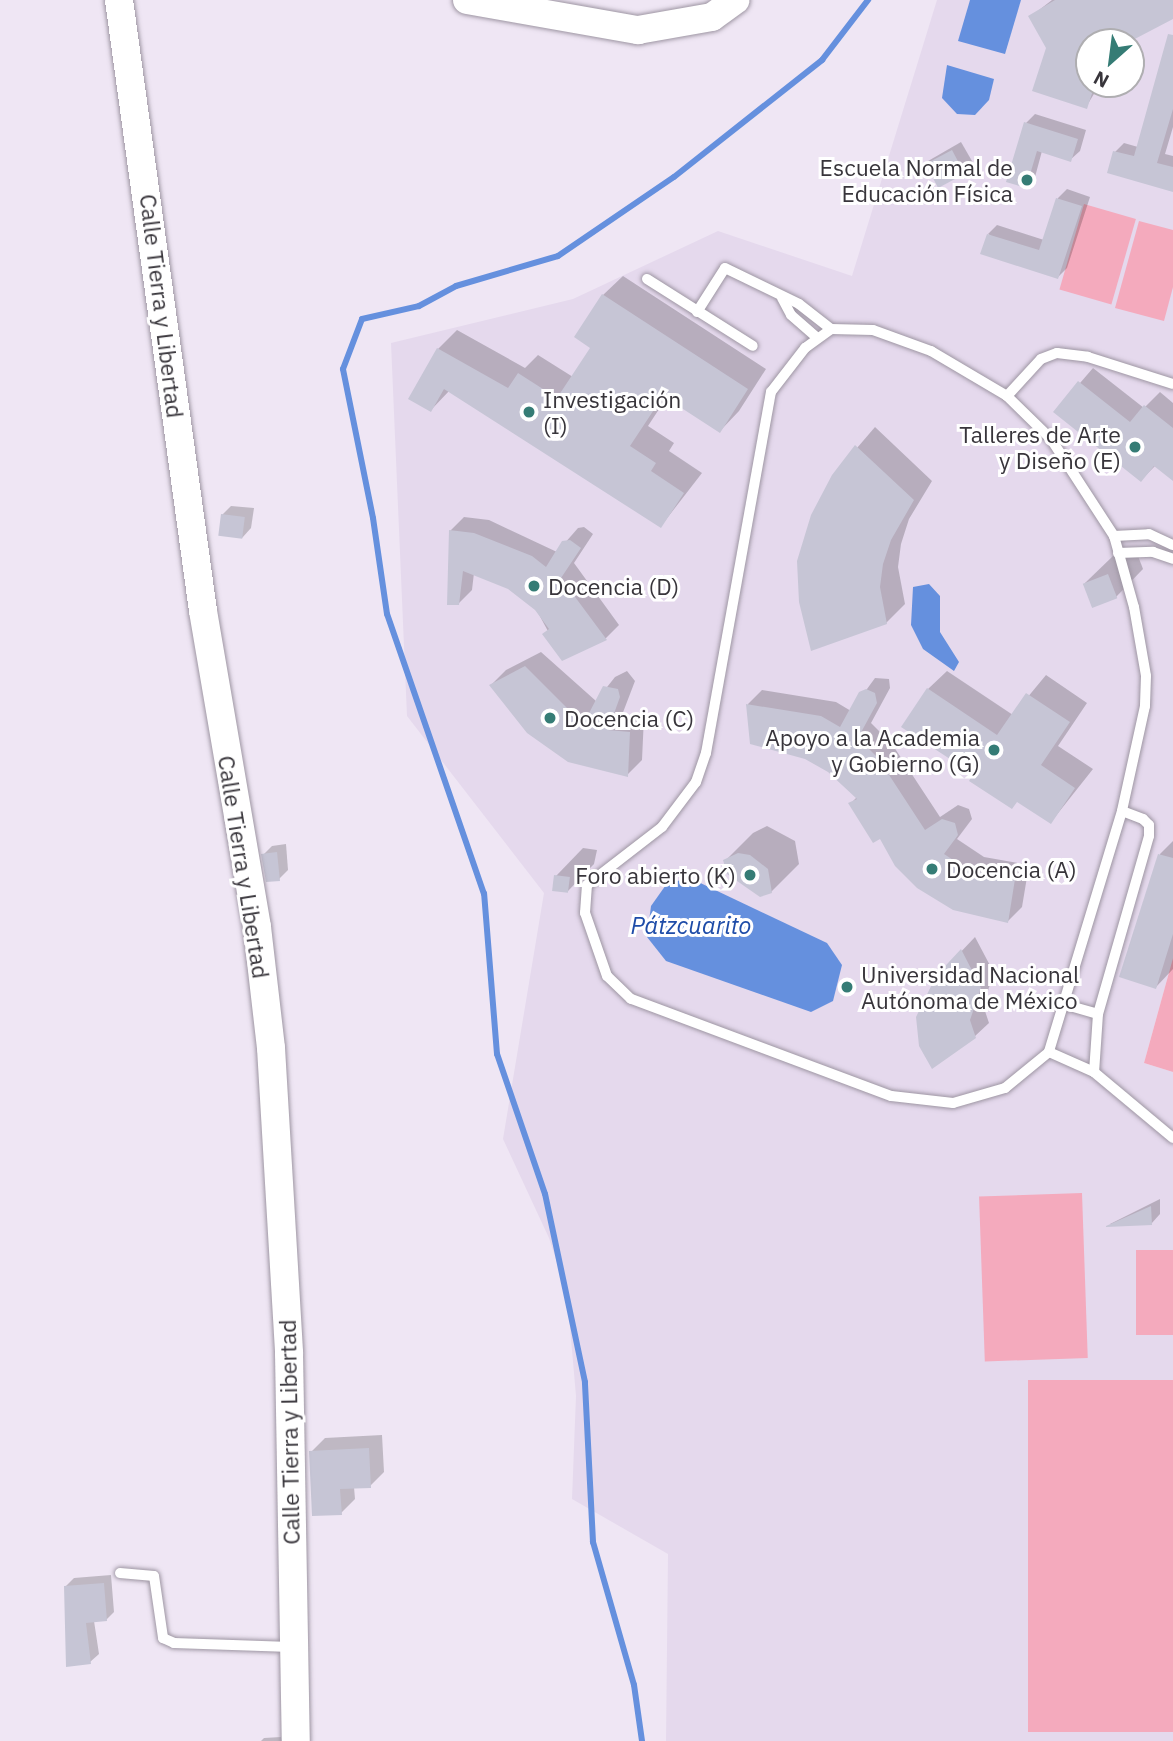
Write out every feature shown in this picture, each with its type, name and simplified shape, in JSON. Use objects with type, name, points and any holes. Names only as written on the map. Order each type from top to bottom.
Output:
[{"type":"street","name":"Calle Tierra y Libertad","points":[[119,0],[203,611],[257,927],[271,1048],[289,1353],[296,1741]]},
{"type":"street","points":[[467,0],[612,19],[643,16],[715,0]]},
{"type":"street","points":[[540,0],[612,19],[638,30],[712,17],[735,0]]},
{"type":"lane","points":[[697,312],[724,268],[799,304],[831,329]]},
{"type":"lane","points":[[647,279],[753,346]]},
{"type":"lane","points":[[782,298],[791,315],[817,338]]},
{"type":"lane","points":[[831,329],[873,330],[930,351],[1007,396],[1051,439],[1114,536],[1134,607],[1146,676],[1145,706],[1122,811],[1049,1052],[1005,1088],[953,1103],[891,1096],[631,999],[607,976],[585,914],[587,885],[662,827],[696,782],[706,753],[771,392],[817,338],[831,329]]},
{"type":"lane","points":[[1007,396],[1041,359],[1057,353],[1088,357],[1173,384]]},
{"type":"lane","points":[[1114,536],[1149,534],[1173,545]]},
{"type":"lane","points":[[1118,553],[1153,552],[1172,562]]},
{"type":"lane","points":[[1094,1072],[1098,1014],[1149,836],[1149,825],[1143,819],[1122,811]]},
{"type":"lane","points":[[1063,1004],[1098,1014]]},
{"type":"lane","points":[[1049,1052],[1094,1072],[1173,1138]]},
{"type":"lane","points":[[120,1573],[154,1576],[158,1629],[163,1638],[174,1643],[293,1647]]},
{"type":"shaded area","name":"Universidad Nacional Autónoma de México","points":[[937,0],[1173,0],[1173,958],[1144,1063],[1173,1072],[1173,1741],[666,1741],[668,1554],[572,1499],[576,1396],[567,1293],[549,1238],[503,1139],[544,893],[407,716],[391,343],[573,299],[718,231],[852,276]]},
{"type":"shaded area","points":[[1084,204],[1136,219],[1111,304],[1059,290]]},
{"type":"shaded area","points":[[1139,221],[1173,230],[1173,287],[1164,321],[1115,308]]},
{"type":"shaded area","points":[[1173,958],[1173,1072],[1144,1063]]},
{"type":"shaded area","points":[[1082,1193],[1088,1358],[985,1361],[979,1197]]},
{"type":"shaded area","points":[[1136,1250],[1173,1250],[1173,1335],[1136,1335]]},
{"type":"shaded area","points":[[1028,1380],[1173,1380],[1173,1732],[1028,1732]]},
{"type":"water","points":[[970,0],[1021,0],[1005,54],[958,41]]},
{"type":"water","points":[[947,65],[994,79],[989,100],[975,115],[957,114],[942,98]]},
{"type":"water","points":[[929,584],[940,596],[940,632],[959,662],[954,671],[923,649],[911,625],[913,587]]},
{"type":"water","name":"Pátzcuarito","points":[[692,879],[827,943],[842,965],[833,1001],[811,1012],[666,961],[647,937],[651,906],[668,882]]},
{"type":"building","points":[[1055,0],[1173,0],[1173,19],[1145,34],[1145,28],[1075,28],[1075,98],[1091,98],[1087,109],[1032,91],[1046,48],[1028,16]]},
{"type":"building","points":[[1168,34],[1173,35],[1173,109],[1157,163],[1173,167],[1173,192],[1107,173],[1113,151],[1134,156]]},
{"type":"building","points":[[1024,122],[1078,139],[1071,162],[1037,151],[1026,188],[1006,182]]},
{"type":"building","points":[[952,150],[965,174],[938,188],[926,164]]},
{"type":"building","points":[[1056,198],[1082,206],[1058,279],[980,254],[987,234],[1039,250]]},
{"type":"building","name":"Investigación (I)","points":[[602,294],[748,389],[720,433],[663,396],[630,446],[656,463],[651,471],[684,493],[661,528],[444,389],[431,412],[408,399],[437,348],[508,388],[518,373],[557,398],[590,348],[574,337]]},
{"type":"building","name":"Talleres de Arte y Diseño (E)","points":[[1078,381],[1130,422],[1144,405],[1173,428],[1173,481],[1154,466],[1141,482],[1053,412]]},
{"type":"building","points":[[855,445],[914,500],[891,540],[883,564],[880,587],[887,624],[811,651],[799,602],[797,561],[811,515],[832,475]]},
{"type":"building","points":[[221,514],[245,517],[242,539],[218,536]]},
{"type":"building","name":"Docencia (D)","points":[[449,530],[474,533],[532,556],[546,567],[562,541],[570,540],[581,548],[561,578],[607,640],[562,661],[542,634],[549,629],[535,610],[508,589],[463,571],[459,605],[447,605]]},
{"type":"building","points":[[1108,574],[1117,598],[1092,608],[1083,584]]},
{"type":"building","name":"Docencia (C)","points":[[525,666],[567,708],[586,719],[603,686],[618,689],[620,697],[608,730],[630,732],[628,777],[568,762],[527,733],[489,685]]},
{"type":"building","name":"Apoyo a la Academia y Gobierno (G)","points":[[927,688],[997,735],[1026,693],[1070,722],[1041,765],[1075,788],[1051,824],[1017,802],[1012,809],[969,781],[973,774],[901,727]]},
{"type":"building","points":[[866,689],[875,693],[877,703],[858,738],[878,758],[925,830],[942,819],[955,823],[958,835],[944,854],[970,871],[1015,879],[1008,923],[953,910],[917,888],[895,866],[880,839],[873,843],[848,803],[857,799],[828,772],[805,759],[750,744],[746,704],[821,716],[840,727],[859,692]]},
{"type":"building","points":[[277,852],[280,881],[266,882],[261,854]]},
{"type":"building","name":"Foro abierto (K)","points":[[738,853],[750,855],[768,869],[772,893],[760,897],[727,874],[723,860]]},
{"type":"building","points":[[1158,854],[1173,858],[1173,934],[1156,989],[1119,977]]},
{"type":"building","points":[[554,875],[570,877],[568,893],[552,891]]},
{"type":"building","points":[[961,949],[981,988],[970,1020],[976,1038],[932,1069],[919,1046],[916,1017],[936,976]]},
{"type":"building","points":[[1151,1206],[1152,1225],[1106,1227],[1106,1226]]},
{"type":"building","points":[[369,1448],[371,1488],[340,1489],[342,1515],[312,1516],[309,1451]]},
{"type":"building","points":[[104,1583],[107,1621],[86,1623],[91,1664],[66,1667],[64,1586]]},
{"type":"waterway","points":[[642,1741],[634,1685],[593,1542],[585,1382],[545,1194],[497,1054],[484,894],[387,614],[373,518],[343,369],[362,319],[419,306],[456,286],[558,256],[674,177],[822,60],[868,0]]},
{"type":"place","name":"Escuela Normal de Educación Física","points":[[1027,180]]},
{"type":"place","name":"Investigación (I)","points":[[529,412]]},
{"type":"place","name":"Talleres de Arte y Diseño (E)","points":[[1135,447]]},
{"type":"place","name":"Docencia (D)","points":[[534,586]]},
{"type":"place","name":"Docencia (C)","points":[[550,718]]},
{"type":"place","name":"Apoyo a la Academia y Gobierno (G)","points":[[994,750]]},
{"type":"place","name":"Docencia (A)","points":[[932,869]]},
{"type":"place","name":"Foro abierto (K)","points":[[750,875]]},
{"type":"place","name":"Universidad Nacional Autónoma de México","points":[[847,987]]}]
